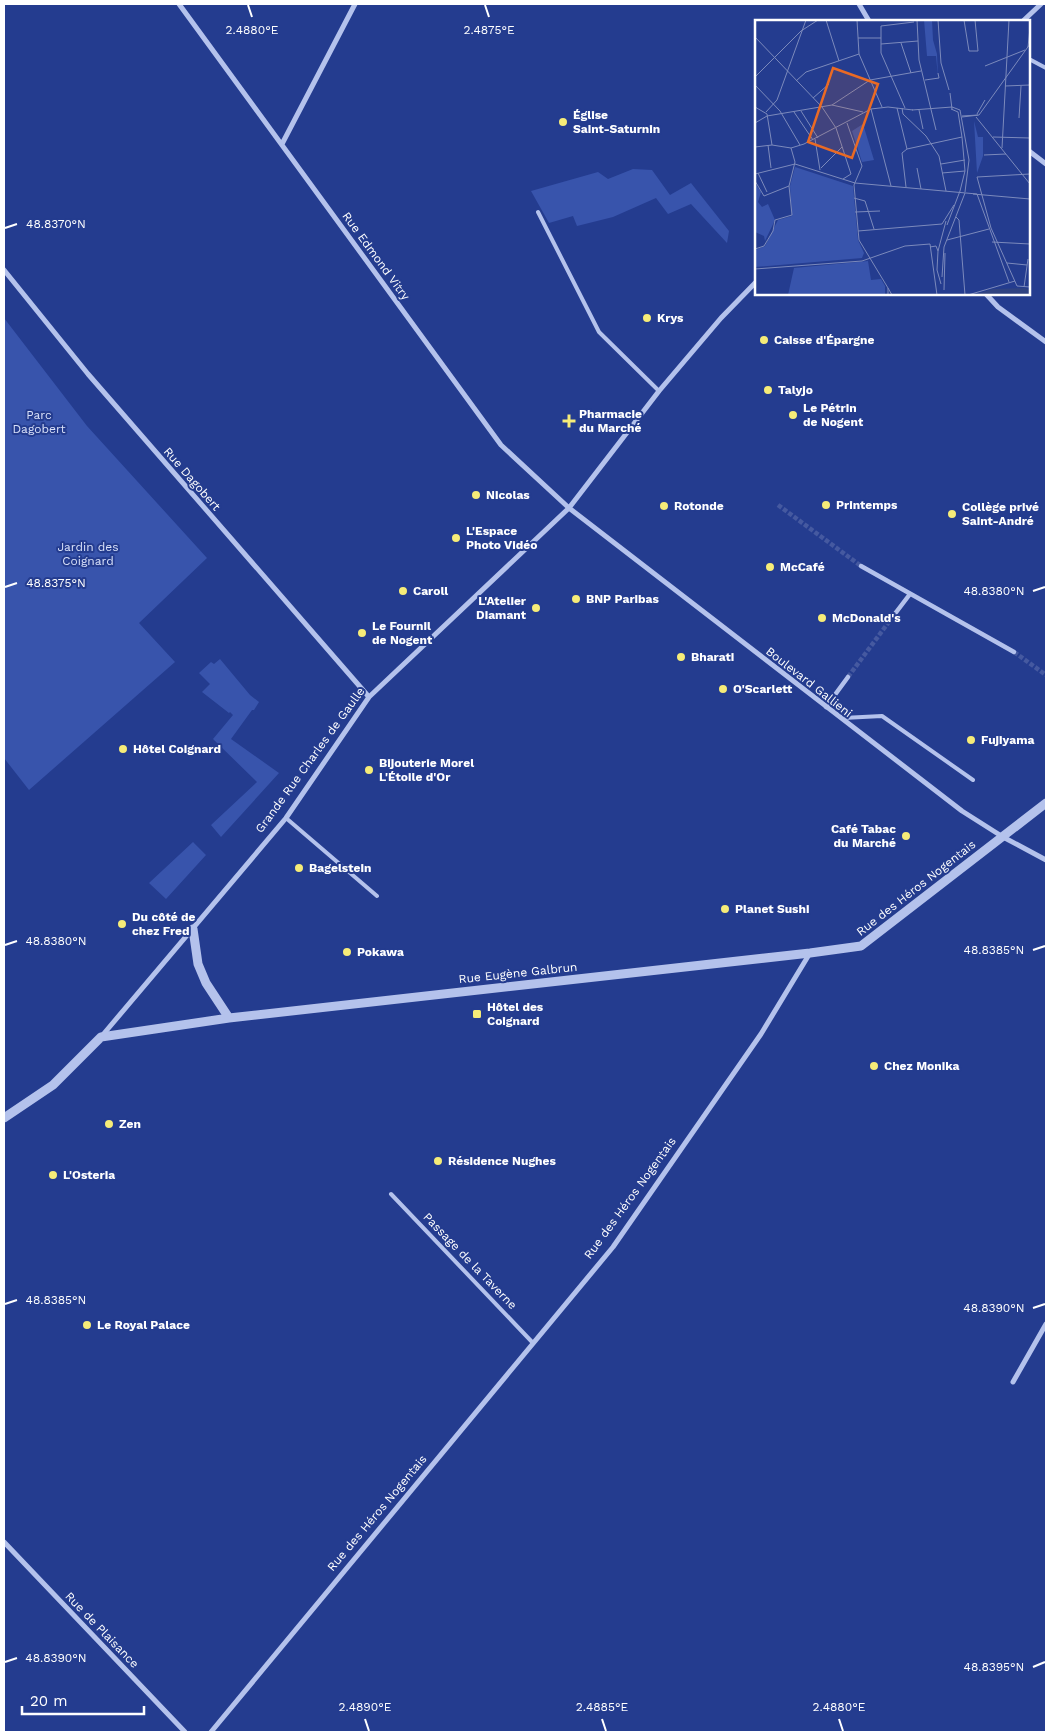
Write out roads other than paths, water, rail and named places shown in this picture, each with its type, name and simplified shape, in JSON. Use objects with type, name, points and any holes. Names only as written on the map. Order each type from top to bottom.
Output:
[{"type":"street","name":"Rue Edmond Vitry","points":[[180,4],[501,444],[569,508]]},
{"type":"street","points":[[282,144],[355,4]]},
{"type":"street","points":[[859,4],[868,20]]},
{"type":"street","points":[[1023,20],[1041,4]]},
{"type":"street","points":[[1030,152],[1046,164]]},
{"type":"street","name":"Rue Dagobert","points":[[4,270],[88,374],[369,697]]},
{"type":"street","name":"Grande Rue Charles de Gaulle","points":[[4,1118],[53,1085],[101,1037],[286,818],[369,697],[569,508],[659,392],[721,318],[755,283]]},
{"type":"street","points":[[987,295],[998,307],[1046,342]]},
{"type":"street","name":"Boulevard Gallieni","points":[[569,508],[962,811],[1003,837],[1046,860]]},
{"type":"street","points":[[861,566],[1014,652]]},
{"type":"street","points":[[894,615],[910,594]]},
{"type":"street","points":[[826,707],[848,677]]},
{"type":"street","name":"Rue des Héros Nogentais","points":[[211,1732],[613,1247],[761,1034],[810,953],[860,946],[1046,803]]},
{"type":"street","points":[[193,929],[198,964],[206,983],[230,1018]]},
{"type":"street","name":"Rue Eugène Galbrun","points":[[101,1037],[230,1018],[810,953]]},
{"type":"street","points":[[1013,1382],[1046,1324]]},
{"type":"street","name":"Rue de Plaisance","points":[[4,1542],[185,1732]]},
{"type":"lane","points":[[1030,60],[1046,68]]},
{"type":"lane","points":[[538,212],[599,332],[659,392]]},
{"type":"lane","points":[[840,718],[882,716],[973,780]]},
{"type":"lane","points":[[286,818],[377,896]]},
{"type":"lane","name":"Passage de la Taverne","points":[[391,1194],[534,1343]]},
{"type":"tunnel","points":[[778,505],[861,566]]},
{"type":"tunnel","points":[[848,677],[894,615]]},
{"type":"tunnel","points":[[1014,652],[1046,675]]},
{"type":"place","name":"Église Saint-Saturnin","points":[[563,122]]},
{"type":"place","name":"Krys","points":[[647,318]]},
{"type":"place","name":"Caisse d'Épargne","points":[[764,340]]},
{"type":"place","name":"Talyjo","points":[[768,390]]},
{"type":"place","name":"Le Pétrin de Nogent","points":[[793,415]]},
{"type":"place","name":"Pharmacie du Marché","points":[[569,421]]},
{"type":"place","name":"Nicolas","points":[[476,495]]},
{"type":"place","name":"Printemps","points":[[826,505]]},
{"type":"place","name":"Rotonde","points":[[664,506]]},
{"type":"place","name":"Collège privé Saint-André","points":[[952,514]]},
{"type":"place","name":"L'Espace Photo Vidéo","points":[[456,538]]},
{"type":"place","name":"McCafé","points":[[770,567]]},
{"type":"place","name":"Caroll","points":[[403,591]]},
{"type":"place","name":"BNP Paribas","points":[[576,599]]},
{"type":"place","name":"L'Atelier Diamant","points":[[536,608]]},
{"type":"place","name":"McDonald's","points":[[822,618]]},
{"type":"place","name":"Le Fournil de Nogent","points":[[362,633]]},
{"type":"place","name":"Bharati","points":[[681,657]]},
{"type":"place","name":"O'Scarlett","points":[[723,689]]},
{"type":"place","name":"Fujiyama","points":[[971,740]]},
{"type":"place","name":"Hôtel Coignard","points":[[123,749]]},
{"type":"place","name":"Bijouterie Morel L'Étoile d'Or","points":[[369,770]]},
{"type":"place","name":"Café Tabac du Marché","points":[[906,836]]},
{"type":"place","name":"Bagelstein","points":[[299,868]]},
{"type":"place","name":"Planet Sushi","points":[[725,909]]},
{"type":"place","name":"Du côté de chez Fred","points":[[122,924]]},
{"type":"place","name":"Pokawa","points":[[347,952]]},
{"type":"place","name":"Hôtel des Coignard","points":[[477,1014]]},
{"type":"place","name":"Chez Monika","points":[[874,1066]]},
{"type":"place","name":"Zen","points":[[109,1124]]},
{"type":"place","name":"Résidence Nughes","points":[[438,1161]]},
{"type":"place","name":"L'Osteria","points":[[53,1175]]},
{"type":"place","name":"Le Royal Palace","points":[[87,1325]]},
{"type":"park label","name":"Parc Dagobert","points":[[39,422]]},
{"type":"park label","name":"Jardin des Coignard","points":[[88,554]]}]
